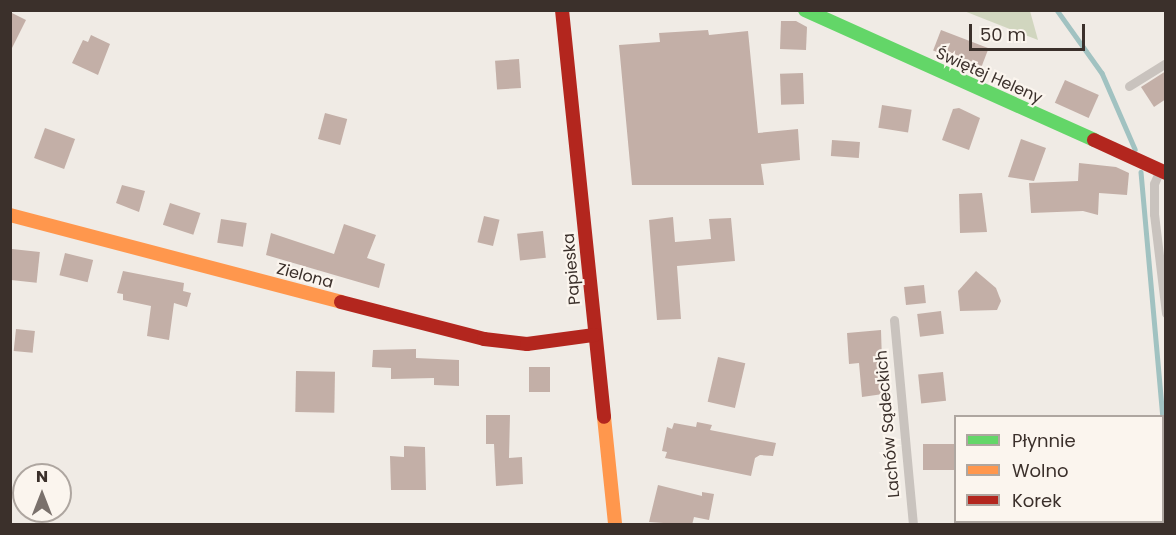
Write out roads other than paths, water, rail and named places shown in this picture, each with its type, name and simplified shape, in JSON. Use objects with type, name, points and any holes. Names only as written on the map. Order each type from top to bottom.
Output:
[{"type":"street","name":"Papieska","points":[[562,10],[615,525]]},
{"type":"street","name":"Świętej Heleny","points":[[805,10],[1159,170]]},
{"type":"street","name":"Zielona","points":[[10,215],[484,339],[527,344],[594,335]]},
{"type":"lane","points":[[1129,86],[1166,63]]},
{"type":"lane","name":"Świętej Heleny","points":[[1159,170],[1154,184],[1154,214],[1166,313]]},
{"type":"lane","name":"Lachów Sądeckich","points":[[894,320],[913,525]]},
{"type":"waterway","points":[[1057,10],[1102,73],[1135,149]]},
{"type":"waterway","points":[[1141,172],[1163,415]]},
{"type":"waterway","points":[[1164,431],[1166,453]]}]
